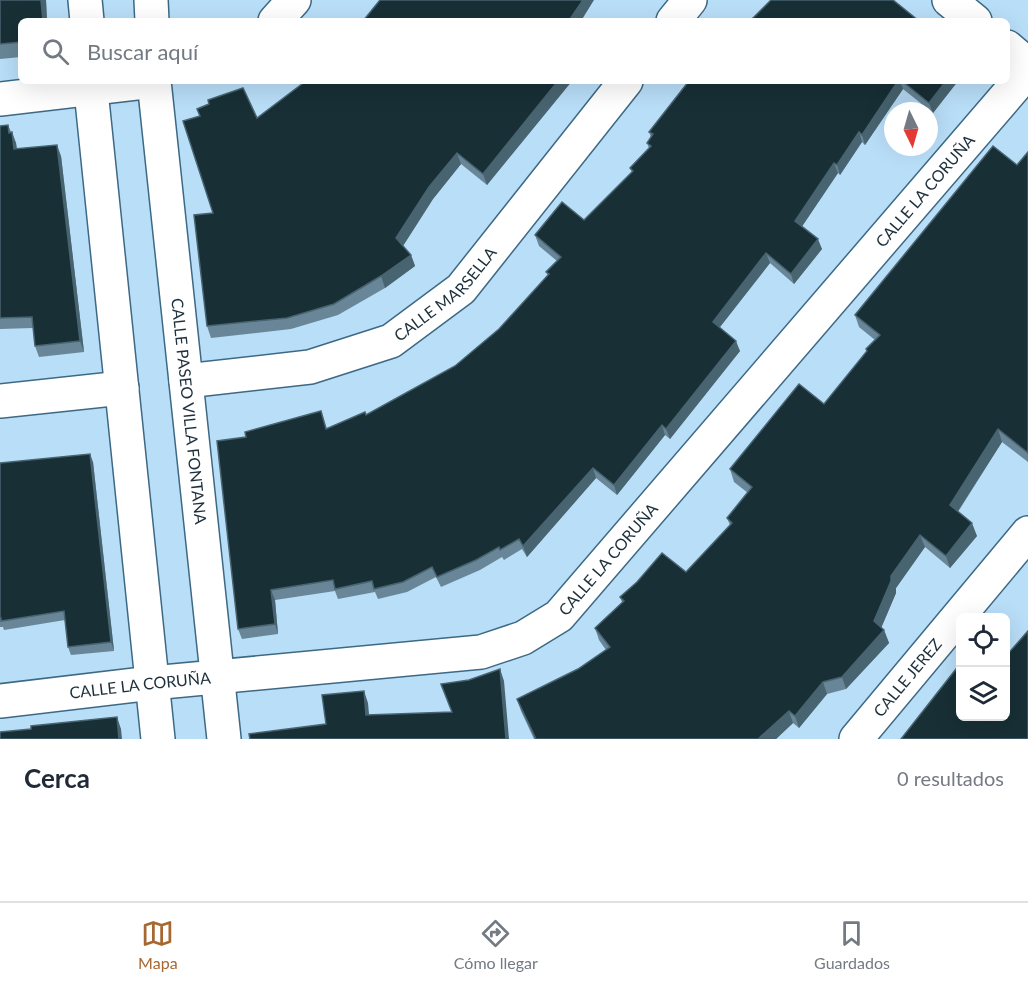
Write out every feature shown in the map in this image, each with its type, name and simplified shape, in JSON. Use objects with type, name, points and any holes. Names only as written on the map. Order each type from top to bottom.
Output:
[{"type":"street","points":[[85,0],[87,18]]},
{"type":"street","points":[[151,0],[152,18]]},
{"type":"street","points":[[278,18],[294,0]]},
{"type":"street","points":[[675,18],[690,0]]},
{"type":"street","points":[[949,0],[971,18]]},
{"type":"street","points":[[1010,49],[1028,64]]},
{"type":"street","name":"CALLE LA CORUÑA","points":[[0,701],[152,683],[481,652],[523,638],[559,616],[1028,72]]},
{"type":"street","points":[[0,99],[91,84],[158,739]]},
{"type":"street","name":"CALLE PASEO VILLA FONTANA","points":[[154,84],[224,739]]},
{"type":"street","name":"CALLE MARSELLA","points":[[186,381],[310,367],[391,341],[461,289],[624,84]]},
{"type":"street","points":[[0,401],[122,388]]},
{"type":"street","name":"CALLE JEREZ","points":[[856,739],[1028,533]]},
{"type":"building","points":[[0,0],[41,0],[43,18],[18,18],[18,42],[0,44]]},
{"type":"building","points":[[380,0],[583,0],[571,18],[365,18]]},
{"type":"building","points":[[771,0],[893,0],[915,18],[753,18]]},
{"type":"building","points":[[302,84],[556,84],[483,174],[457,153],[429,187],[396,238],[411,255],[381,276],[334,304],[287,318],[207,326],[194,215],[213,213],[183,121],[200,116],[197,109],[209,104],[208,100],[243,88],[257,118]]},
{"type":"building","points":[[687,84],[896,84],[862,135],[859,132],[837,165],[834,163],[795,221],[818,239],[791,274],[766,253],[713,322],[736,341],[666,429],[662,425],[614,485],[593,468],[523,546],[519,539],[500,550],[499,547],[437,577],[432,567],[403,582],[374,589],[372,581],[335,589],[333,580],[271,590],[275,624],[238,629],[217,441],[246,437],[245,432],[321,411],[326,429],[365,412],[366,415],[455,366],[499,329],[549,274],[546,272],[561,257],[535,235],[562,202],[584,220],[633,171],[630,168],[651,146],[647,143],[653,134],[649,132]]},
{"type":"building","points":[[906,84],[944,84],[928,102]]},
{"type":"building","points":[[8,125],[9,133],[12,132],[14,149],[57,145],[80,341],[35,346],[32,317],[0,318],[0,126]]},
{"type":"building","points":[[993,146],[1017,165],[1028,152],[1028,453],[998,429],[950,505],[972,523],[946,556],[920,535],[891,576],[874,621],[884,630],[842,677],[823,682],[795,716],[789,711],[758,739],[536,739],[517,699],[578,669],[610,647],[595,628],[624,601],[620,597],[637,582],[662,553],[686,572],[732,523],[727,518],[752,487],[730,469],[799,384],[824,404],[867,351],[866,349],[880,335],[855,315]]},
{"type":"building","points":[[90,454],[111,642],[68,647],[64,611],[1,621],[0,463]]},
{"type":"building","points":[[1028,631],[1028,739],[901,739],[956,669],[956,721],[1010,721],[1010,651]]},
{"type":"building","points":[[500,669],[506,739],[250,739],[249,734],[326,724],[322,695],[364,691],[366,715],[452,712],[441,684],[469,680]]},
{"type":"building","points":[[117,717],[119,739],[0,739],[0,732],[31,729],[31,726]]}]
